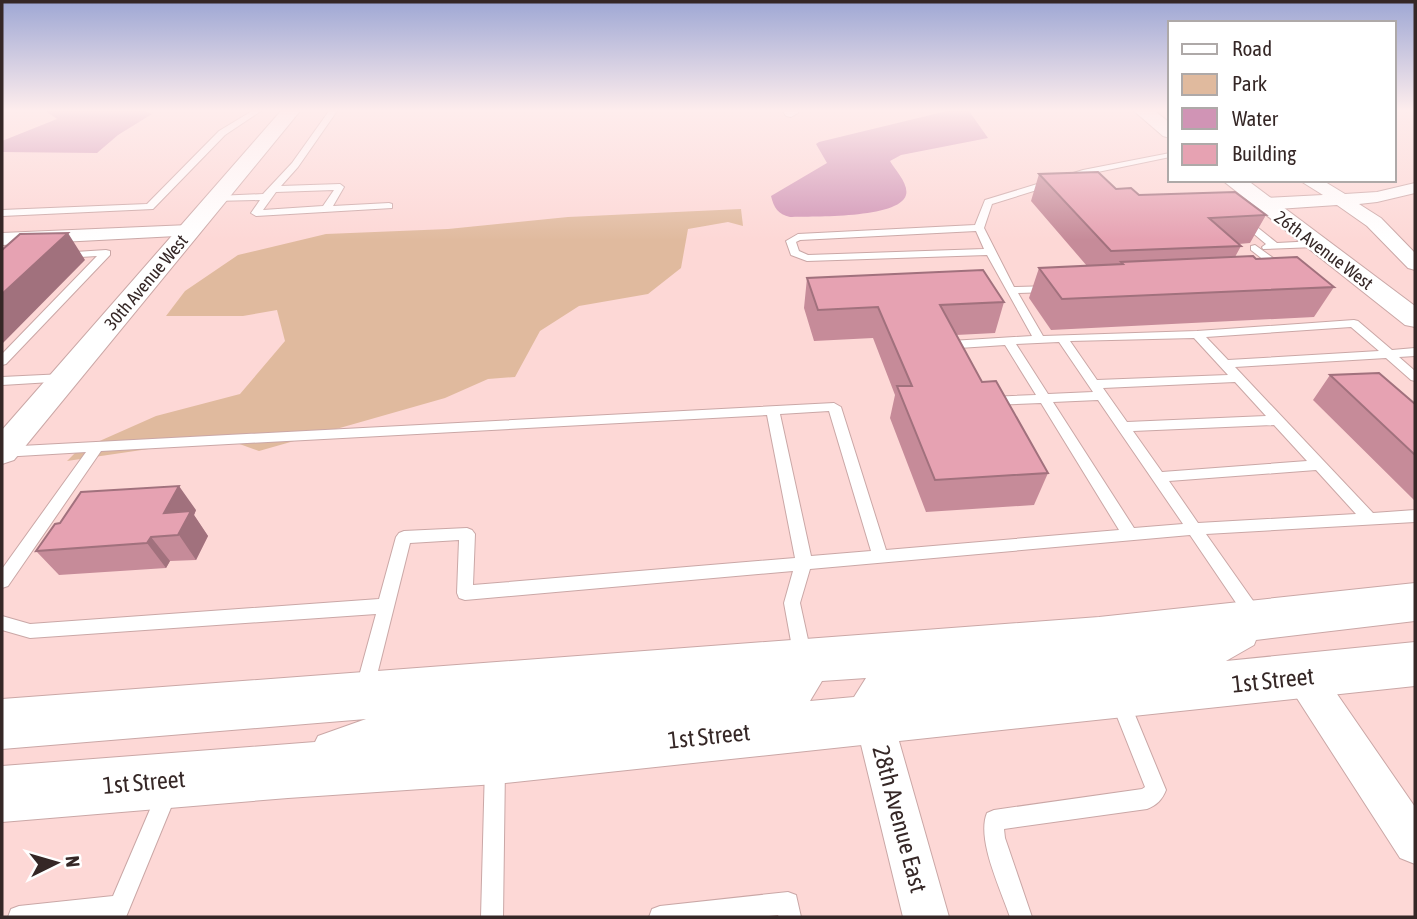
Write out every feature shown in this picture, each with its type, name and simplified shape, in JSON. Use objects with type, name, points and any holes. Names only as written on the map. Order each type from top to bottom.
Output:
[{"type":"main road","points":[[2,724],[1099,638],[1415,602]]},
{"type":"main road","points":[[874,720],[875,704],[892,689],[1190,656],[1258,621]]},
{"type":"main road","points":[[288,771],[428,724],[774,694],[786,690],[796,682],[803,671],[804,662]]},
{"type":"main road","name":"1st Street","points":[[2,794],[173,779],[496,758],[1415,664]]},
{"type":"street","name":"30th Avenue West","points":[[2,452],[254,154]]},
{"type":"street","name":"26th Avenue West","points":[[1235,182],[1258,204],[1415,319]]},
{"type":"street","points":[[1311,182],[1374,222],[1415,264]]},
{"type":"street","points":[[1258,204],[1377,197],[1415,188]]},
{"type":"street","points":[[2,239],[190,231]]},
{"type":"street","points":[[1304,677],[1415,843]]},
{"type":"street","name":"28th Avenue East","points":[[874,720],[926,917]]},
{"type":"lane","points":[[2,213],[150,207],[202,154]]},
{"type":"lane","points":[[302,154],[256,213],[389,206]]},
{"type":"lane","points":[[1039,339],[1010,290],[979,228],[988,202],[1086,172],[1168,155]]},
{"type":"lane","points":[[216,199],[340,187],[326,209]]},
{"type":"lane","points":[[1234,214],[1276,247]]},
{"type":"lane","points":[[979,228],[798,237],[791,241],[795,253],[807,258],[990,252]]},
{"type":"lane","points":[[2,360],[106,253],[51,256],[64,236]]},
{"type":"lane","points":[[1281,279],[1295,278],[1255,248],[1316,244]]},
{"type":"lane","points":[[1010,290],[1064,288]]},
{"type":"lane","points":[[964,368],[951,345],[1197,334],[1354,323],[1415,377]]},
{"type":"lane","points":[[1197,334],[1369,518]]},
{"type":"lane","points":[[1062,338],[1258,621]]},
{"type":"lane","points":[[1008,341],[1130,534]]},
{"type":"lane","points":[[1226,364],[1415,352]]},
{"type":"lane","points":[[2,381],[65,377]]},
{"type":"lane","points":[[1095,384],[1239,378]]},
{"type":"lane","points":[[977,390],[983,401],[1103,396]]},
{"type":"lane","points":[[2,452],[834,407],[880,556]]},
{"type":"lane","points":[[773,410],[804,561],[792,603],[804,662]]},
{"type":"lane","points":[[1124,427],[1278,419]]},
{"type":"lane","points":[[2,581],[97,447]]},
{"type":"lane","points":[[1159,477],[1320,465]]},
{"type":"lane","points":[[363,695],[404,537],[467,534],[465,593],[1130,534],[1415,516]]},
{"type":"lane","points":[[2,623],[30,631],[384,606]]},
{"type":"lane","points":[[1021,917],[994,838],[994,820],[1147,799],[1156,790],[1118,696]]},
{"type":"lane","points":[[492,917],[496,758]]},
{"type":"lane","points":[[20,917],[117,911],[173,779]]},
{"type":"lane","points":[[660,917],[788,903],[790,917]]},
{"type":"green space","points":[[741,209],[743,226],[728,222],[688,229],[681,268],[648,294],[579,306],[540,331],[515,377],[488,379],[445,398],[259,451],[223,438],[67,461],[77,451],[156,416],[240,394],[285,341],[277,310],[243,316],[166,316],[185,291],[238,255],[326,234],[448,229],[568,217]]},
{"type":"water","points":[[822,154],[907,154],[890,161],[901,177],[906,195],[900,203],[888,208],[854,215],[790,217],[775,207],[771,196],[827,163]]},
{"type":"building","points":[[1098,172],[1116,189],[1131,188],[1139,195],[1235,192],[1266,215],[1209,218],[1241,246],[1111,251],[1039,174]]},
{"type":"building","points":[[68,233],[2,294],[2,250],[20,234]]},
{"type":"building","points":[[1253,256],[1256,259],[1297,257],[1334,287],[1062,299],[1039,268],[1123,264],[1121,262]]},
{"type":"building","points":[[983,270],[1004,302],[940,305],[982,382],[996,381],[1048,473],[935,480],[897,386],[912,386],[878,307],[818,310],[807,278]]},
{"type":"building","points":[[1379,373],[1415,404],[1415,455],[1330,375]]},
{"type":"building","points":[[179,486],[164,513],[191,511],[178,535],[151,537],[147,543],[36,551],[55,524],[60,523],[81,492]]}]
